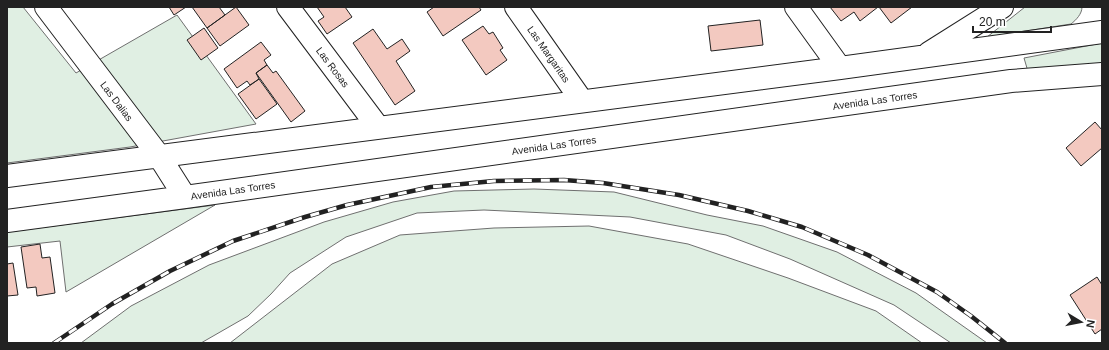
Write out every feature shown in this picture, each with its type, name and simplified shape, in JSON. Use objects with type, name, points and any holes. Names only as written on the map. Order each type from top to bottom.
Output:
[{"type":"street","name":"Las Dalias","points":[[46,7],[159,156],[185,197]]},
{"type":"street","name":"Las Rosas","points":[[288,7],[378,127]]},
{"type":"street","name":"Las Margaritas","points":[[516,7],[582,101]]},
{"type":"street","points":[[796,7],[840,68]]},
{"type":"street","points":[[923,57],[1002,7]]},
{"type":"street","points":[[7,176],[840,68],[1102,32]]},
{"type":"street","name":"Avenida Las Torres","points":[[7,221],[1011,81],[1102,74]]},
{"type":"green space","points":[[7,7],[23,7],[76,73],[177,15],[256,124],[130,147],[7,163]]},
{"type":"green space","points":[[1025,7],[1082,7],[1082,10],[1077,19],[1071,24],[987,37]]},
{"type":"green space","points":[[1102,43],[1102,63],[1029,75],[1024,58]]},
{"type":"green space","points":[[534,189],[614,192],[707,215],[763,226],[837,252],[916,293],[987,343],[951,343],[894,305],[790,259],[726,235],[630,217],[484,210],[417,213],[346,237],[290,273],[248,316],[201,343],[81,343],[131,306],[209,265],[324,222],[393,202],[454,191]]},
{"type":"green space","points":[[215,205],[66,292],[60,241],[7,247],[7,232]]},
{"type":"green space","points":[[589,226],[688,244],[788,278],[876,311],[922,343],[230,343],[332,264],[400,235],[494,228]]},
{"type":"building","points":[[169,7],[186,7],[174,15]]},
{"type":"building","points":[[192,7],[219,7],[225,15],[207,28]]},
{"type":"building","points":[[236,7],[249,25],[220,46],[207,28]]},
{"type":"building","points":[[317,7],[345,7],[352,17],[327,34],[318,21],[324,17]]},
{"type":"building","points":[[434,7],[479,7],[481,10],[443,36],[427,12]]},
{"type":"building","points":[[830,7],[878,7],[860,21],[854,12],[841,21]]},
{"type":"building","points":[[879,7],[912,7],[891,23]]},
{"type":"building","points":[[760,20],[763,45],[711,51],[708,26]]},
{"type":"building","points":[[483,26],[489,34],[493,32],[503,48],[500,50],[507,60],[486,75],[462,40]]},
{"type":"building","points":[[204,28],[218,48],[201,60],[187,40]]},
{"type":"building","points":[[373,29],[387,49],[402,39],[410,51],[396,61],[415,91],[395,105],[353,43]]},
{"type":"building","points":[[261,42],[271,55],[264,60],[267,65],[256,73],[259,79],[250,85],[247,81],[237,88],[224,69]]},
{"type":"building","points":[[267,65],[273,73],[276,71],[305,111],[291,122],[256,73]]},
{"type":"building","points":[[259,79],[277,104],[256,119],[238,94]]},
{"type":"building","points":[[1095,122],[1102,130],[1102,148],[1081,166],[1066,148]]},
{"type":"building","points":[[40,244],[42,258],[50,257],[55,293],[37,296],[36,287],[27,288],[21,247]]},
{"type":"building","points":[[13,263],[18,295],[7,296],[7,264]]},
{"type":"building","points":[[1097,277],[1102,285],[1102,329],[1095,334],[1070,295]]},
{"type":"railway","points":[[54,343],[112,304],[170,271],[233,241],[305,217],[347,205],[431,187],[494,181],[564,180],[603,183],[679,195],[748,211],[802,227],[868,255],[937,292],[1005,343]]}]
